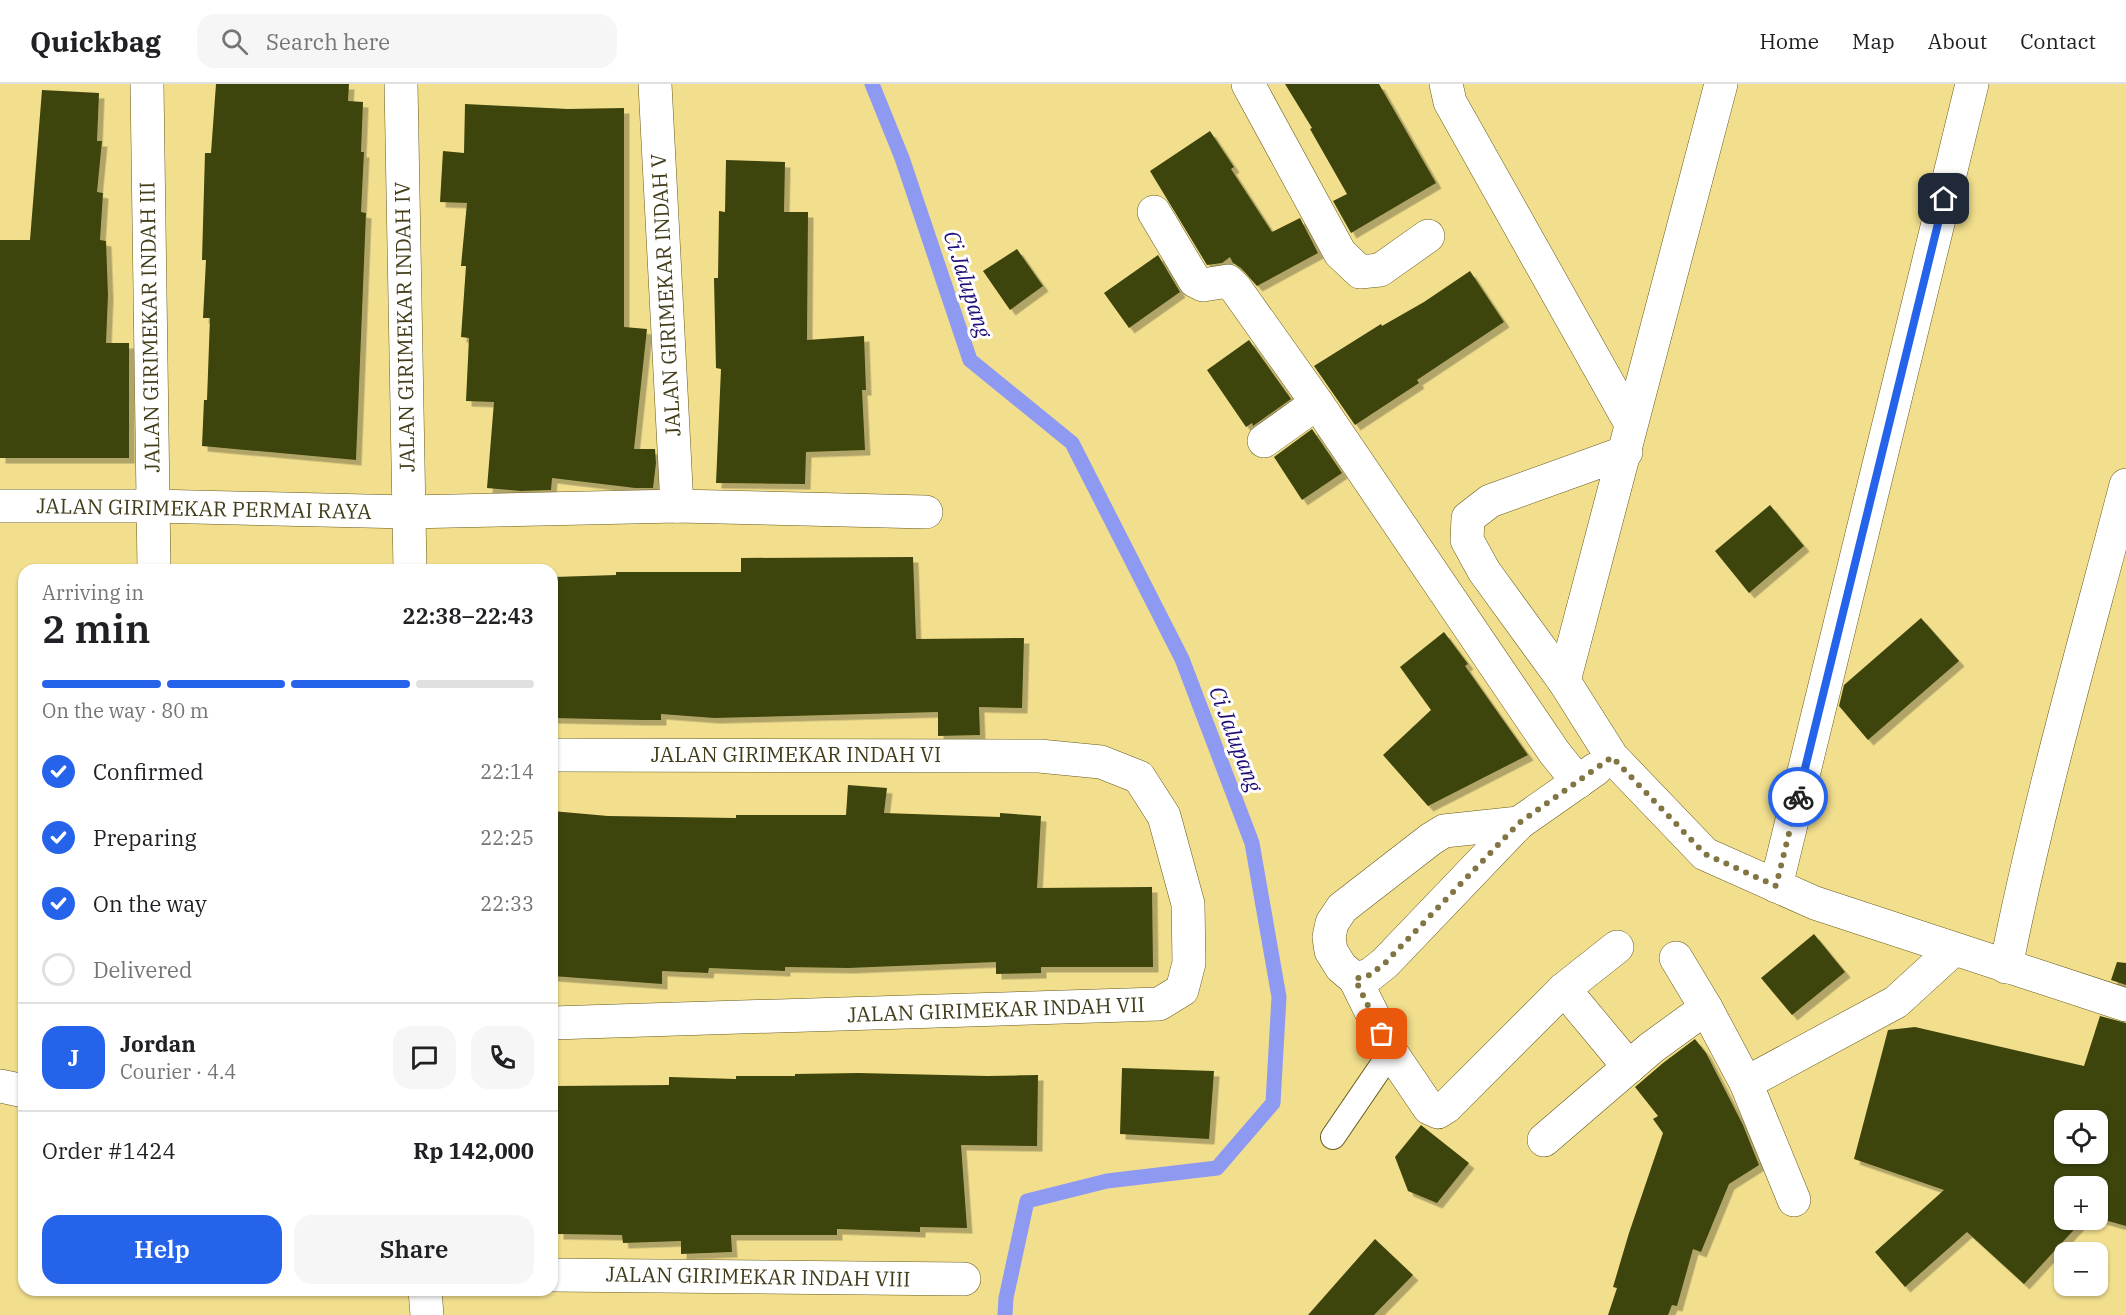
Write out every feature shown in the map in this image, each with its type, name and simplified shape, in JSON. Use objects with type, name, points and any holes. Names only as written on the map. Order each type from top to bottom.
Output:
[{"type":"street","name":"JALAN GIRIMEKAR INDAH III","points":[[147,84],[154,564]]},
{"type":"street","name":"JALAN GIRIMEKAR INDAH IV","points":[[401,84],[410,564]]},
{"type":"street","name":"JALAN GIRIMEKAR INDAH V","points":[[654,84],[677,506]]},
{"type":"street","points":[[1248,84],[1340,253],[1360,272],[1380,270],[1428,236]]},
{"type":"street","points":[[1446,84],[1450,102],[1629,438]]},
{"type":"street","points":[[1564,681],[1721,84]]},
{"type":"street","points":[[1776,886],[1972,84]]},
{"type":"street","points":[[1154,212],[1195,281],[1203,285],[1228,281],[1236,289],[1317,403],[1554,752],[1578,782]]},
{"type":"street","points":[[1264,441],[1317,403]]},
{"type":"street","points":[[1629,438],[1490,501],[1468,518],[1467,540],[1484,571],[1564,681],[1612,757],[1705,854],[1815,903],[2126,1005]]},
{"type":"street","points":[[2006,967],[2021,891],[2052,762],[2126,485]]},
{"type":"street","name":"JALAN GIRIMEKAR PERMAI RAYA","points":[[0,506],[153,506],[408,512]]},
{"type":"street","points":[[408,512],[677,506],[926,512]]},
{"type":"street","name":"JALAN GIRIMEKAR INDAH VI","points":[[558,755],[1039,756]]},
{"type":"street","name":"JALAN GIRIMEKAR INDAH VII","points":[[558,1023],[1159,1004],[1182,990],[1189,963],[1188,904],[1164,816],[1139,777],[1101,762],[1039,756]]},
{"type":"street","points":[[1355,979],[1370,975],[1385,963],[1519,823],[1612,757]]},
{"type":"street","points":[[1519,823],[1444,831],[1342,908],[1332,923],[1329,937],[1331,951],[1341,967],[1355,979],[1391,1052],[1429,1108],[1438,1112],[1446,1107],[1564,989],[1617,947]]},
{"type":"street","points":[[1746,1083],[1896,1002],[1954,949]]},
{"type":"street","points":[[1676,958],[1746,1083],[1794,1200]]},
{"type":"street","points":[[1564,989],[1629,1067]]},
{"type":"street","points":[[1544,1140],[1629,1067],[1706,1008]]},
{"type":"street","points":[[0,1086],[18,1089]]},
{"type":"street","name":"JALAN GIRIMEKAR INDAH VIII","points":[[558,1275],[964,1279]]},
{"type":"street","points":[[425,1296],[427,1315]]},
{"type":"lane","points":[[1333,1137],[1391,1052]]},
{"type":"building","points":[[216,84],[349,84],[348,101],[363,102],[361,152],[364,152],[361,212],[366,213],[356,460],[202,446],[204,400],[207,400],[210,318],[203,318],[206,260],[202,260],[205,153],[211,153]]},
{"type":"building","points":[[1285,84],[1379,84],[1436,183],[1351,233],[1333,201],[1347,194],[1310,129],[1312,128]]},
{"type":"building","points":[[42,90],[99,93],[97,141],[102,141],[97,192],[103,193],[100,240],[106,241],[108,295],[106,343],[129,343],[129,458],[0,458],[0,240],[30,240]]},
{"type":"building","points":[[465,104],[568,109],[624,108],[624,327],[647,329],[634,449],[655,449],[653,488],[552,478],[551,490],[521,491],[487,488],[494,402],[466,401],[469,338],[461,337],[466,266],[461,266],[467,203],[440,202],[443,151],[464,153]]},
{"type":"building","points":[[1210,131],[1234,167],[1231,169],[1272,232],[1300,218],[1318,253],[1257,286],[1241,268],[1233,263],[1230,257],[1222,263],[1207,265],[1150,171]]},
{"type":"building","points":[[726,160],[785,162],[784,212],[808,212],[807,340],[864,336],[866,390],[862,390],[865,450],[806,452],[805,484],[716,483],[721,369],[716,368],[714,278],[718,278],[719,211],[725,212]]},
{"type":"building","points":[[1017,249],[1043,286],[1010,310],[983,271]]},
{"type":"building","points":[[1158,255],[1180,292],[1129,328],[1104,293]]},
{"type":"building","points":[[1470,271],[1504,322],[1417,380],[1419,383],[1355,425],[1314,366],[1381,324],[1382,326],[1424,302]]},
{"type":"building","points":[[1249,340],[1291,399],[1253,426],[1252,423],[1246,427],[1207,370]]},
{"type":"building","points":[[1312,429],[1342,473],[1302,500],[1274,457]]},
{"type":"building","points":[[1770,505],[1804,546],[1749,593],[1715,551]]},
{"type":"building","points":[[913,557],[916,639],[1024,638],[1022,708],[979,707],[980,735],[938,736],[938,712],[714,718],[661,714],[661,720],[558,718],[558,577],[616,575],[616,572],[741,572],[741,558]]},
{"type":"building","points":[[1921,618],[1959,661],[1868,740],[1839,706],[1844,685]]},
{"type":"building","points":[[1444,632],[1468,664],[1465,666],[1528,755],[1428,806],[1383,755],[1431,710],[1400,667]]},
{"type":"building","points":[[848,785],[887,788],[884,813],[1000,817],[1000,813],[1041,816],[1037,888],[1152,887],[1153,967],[1041,967],[1041,973],[996,974],[996,962],[848,968],[785,967],[785,971],[709,968],[708,973],[662,971],[662,984],[558,976],[558,812],[608,816],[736,818],[736,815],[846,815]]},
{"type":"building","points":[[1814,934],[1845,972],[1792,1015],[1761,978]]},
{"type":"building","points":[[2117,962],[2126,963],[2126,985],[2111,980]]},
{"type":"building","points":[[2100,1016],[2126,1023],[2126,1226],[2108,1221],[2108,1176],[2054,1176],[2054,1230],[2074,1230],[2063,1242],[2054,1242],[2054,1251],[2024,1284],[1967,1232],[1905,1287],[1875,1252],[1944,1190],[1854,1159],[1888,1030],[1915,1027],[2084,1066]]},
{"type":"building","points":[[1695,1039],[1706,1053],[1743,1125],[1759,1165],[1729,1184],[1701,1252],[1693,1249],[1677,1306],[1672,1305],[1668,1315],[1608,1315],[1617,1288],[1613,1287],[1629,1233],[1663,1133],[1653,1119],[1658,1116],[1635,1087]]},
{"type":"building","points":[[1122,1068],[1214,1071],[1209,1139],[1120,1134]]},
{"type":"building","points":[[795,1074],[1038,1075],[1037,1146],[961,1145],[967,1228],[920,1227],[920,1232],[837,1229],[837,1235],[731,1235],[732,1252],[681,1254],[681,1241],[623,1243],[622,1235],[558,1234],[558,1086],[669,1085],[669,1077],[736,1079],[736,1076],[795,1076]]},
{"type":"building","points":[[1421,1125],[1469,1163],[1437,1203],[1408,1191],[1395,1157]]},
{"type":"building","points":[[1375,1239],[1413,1275],[1374,1315],[1308,1315]]},
{"type":"waterway","name":"Ci Jalupang","points":[[872,84],[902,158],[970,360],[1072,443],[1182,659],[1252,843],[1279,997],[1273,1103],[1217,1168],[1107,1181],[1027,1201],[1006,1298],[1005,1315]]},
{"type":"way so far","points":[[1382,1034],[1355,979],[1370,975],[1385,963],[1519,823],[1612,757],[1705,854],[1776,886],[1798,797]]},
{"type":"route","points":[[1798,797],[1944,199]]}]
